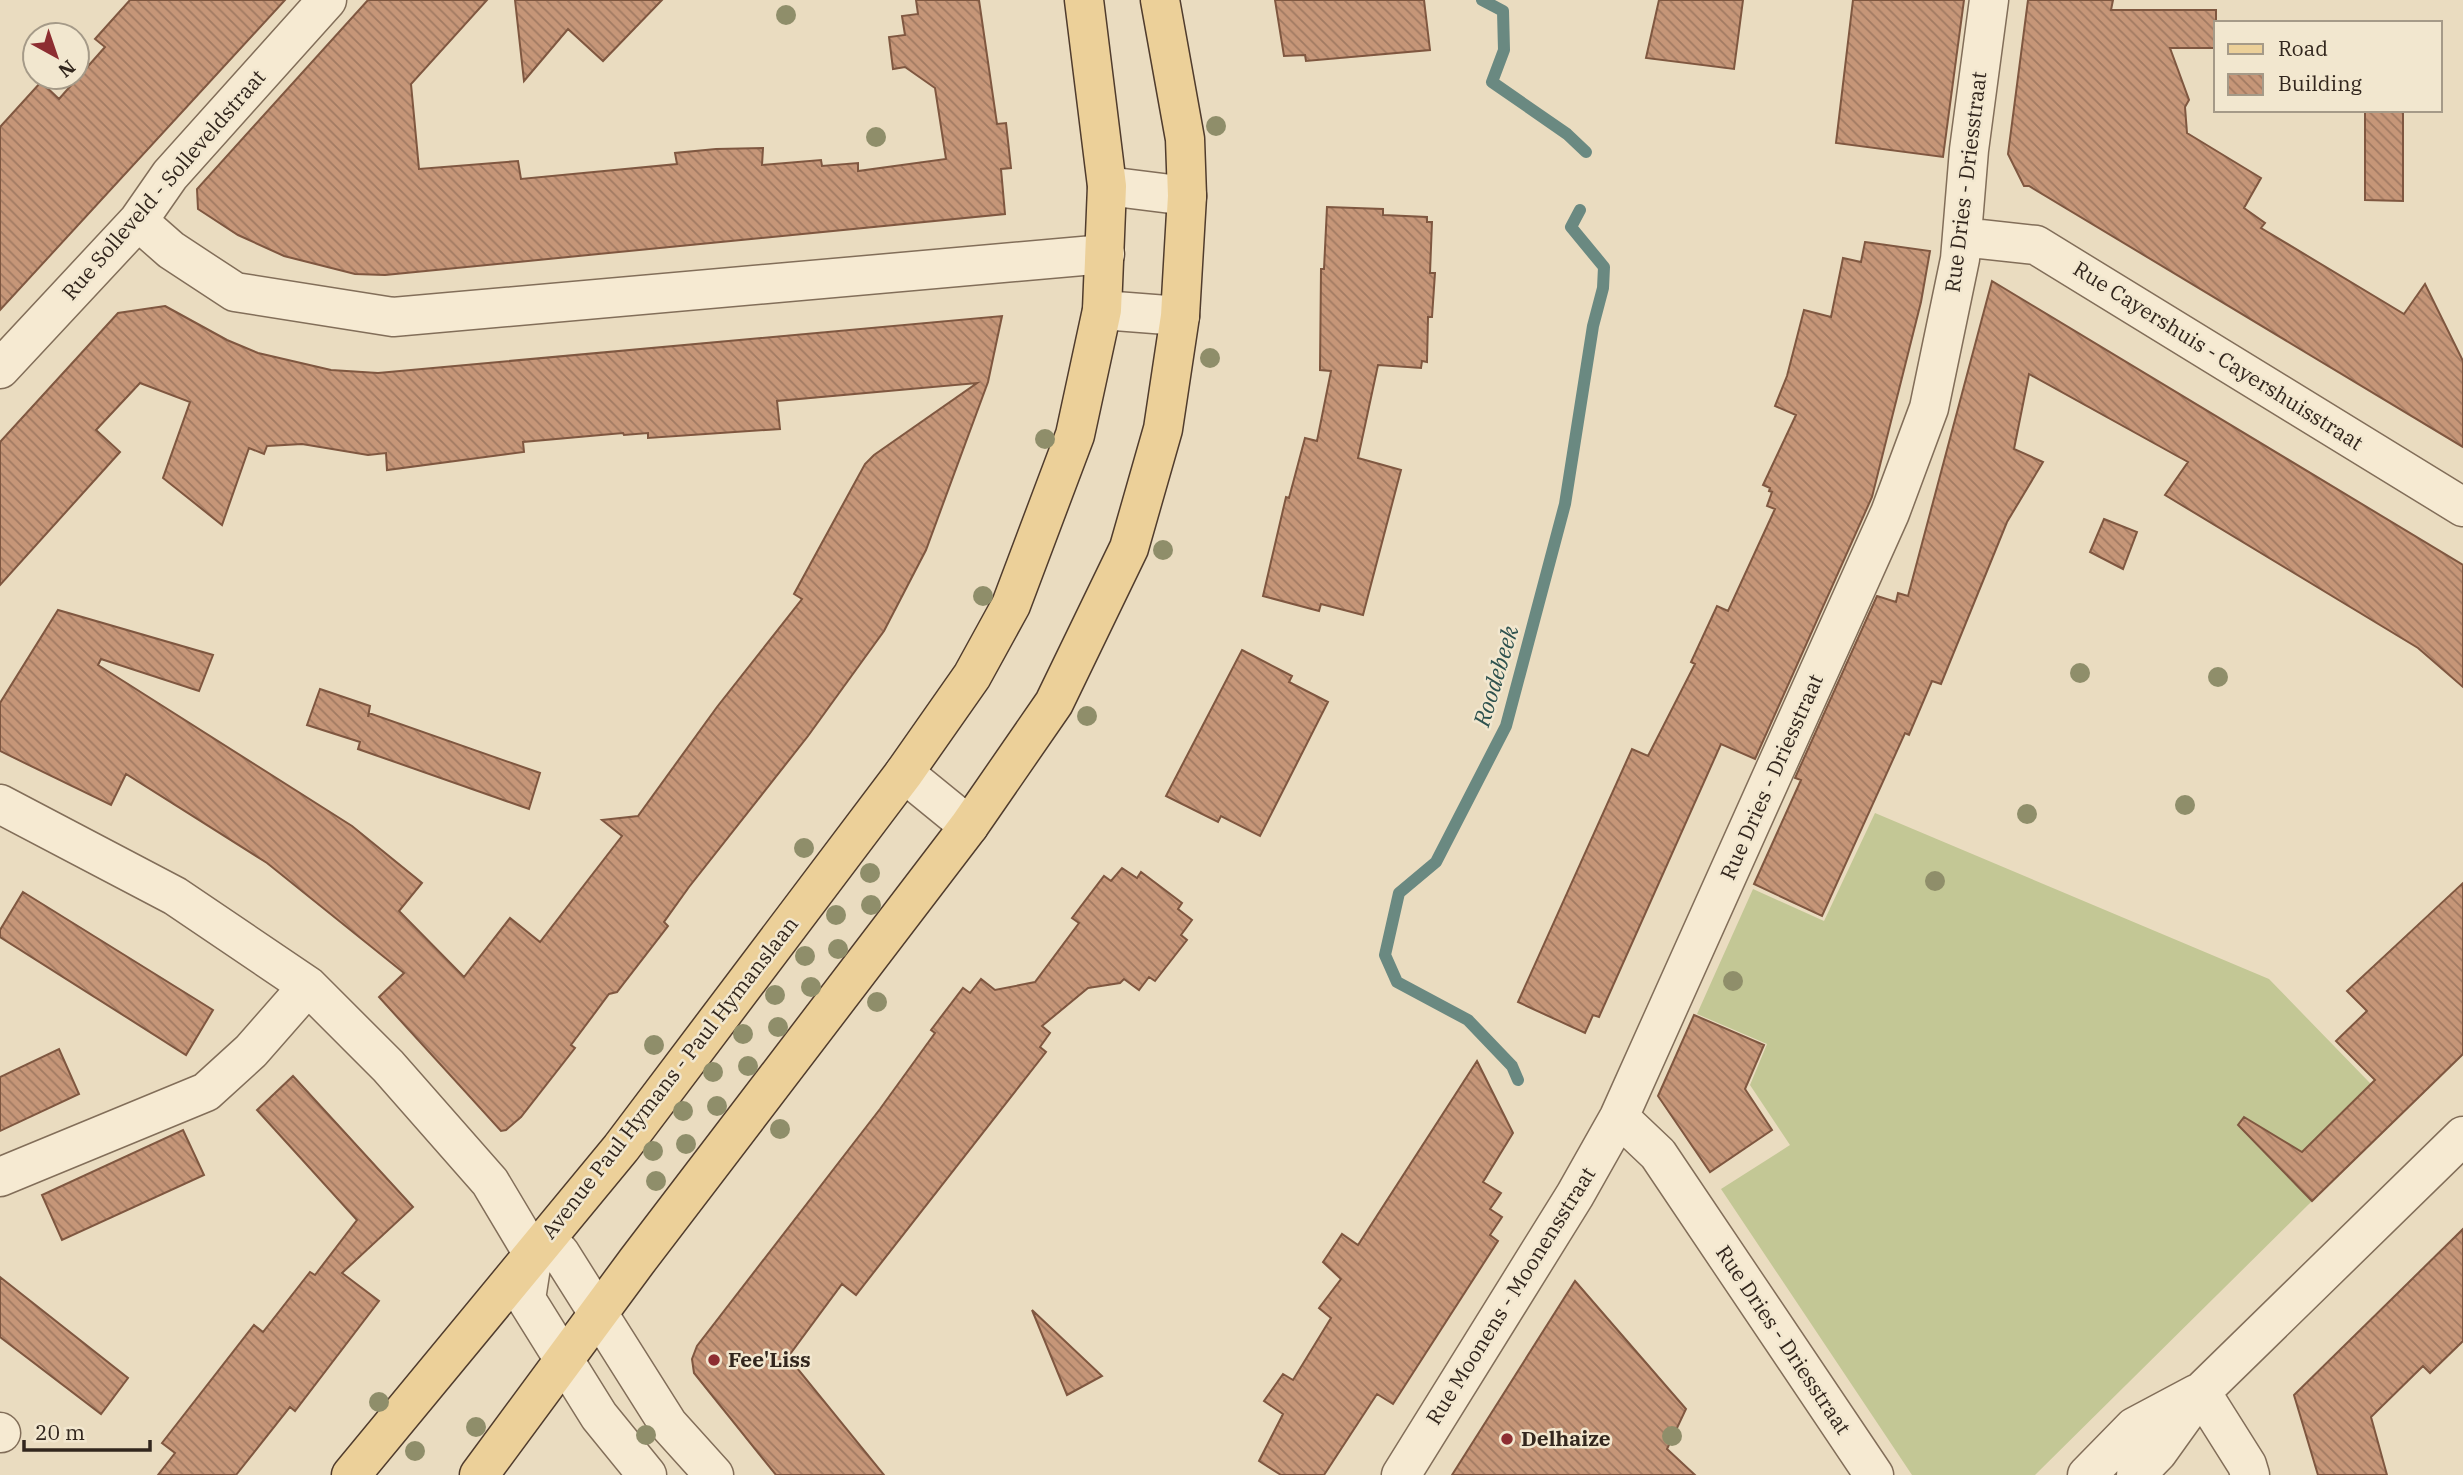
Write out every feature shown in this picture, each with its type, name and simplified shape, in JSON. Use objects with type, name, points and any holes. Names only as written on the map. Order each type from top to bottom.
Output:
[{"type":"main road","name":"Avenue Paul Hymans - Paul Hymanslaan","points":[[351,1475],[621,1148],[904,773],[972,676],[1011,605],[1075,435],[1102,310],[1107,186],[1084,0]]},
{"type":"main road","points":[[479,1475],[598,1313],[969,826],[1054,703],[1129,548],[1163,429],[1180,316],[1188,196],[1185,139],[1160,0]]},
{"type":"street","name":"Rue Solleveld - Solleveldstraat","points":[[0,369],[138,221],[170,175],[327,0]]},
{"type":"street","name":"Rue Dries - Driesstraat","points":[[1874,1475],[1658,1154],[1619,1117],[1890,513],[1929,408],[1960,259],[1969,150],[1989,0]]},
{"type":"street","points":[[1107,186],[1188,196]]},
{"type":"street","points":[[138,221],[172,250],[235,292],[393,317],[1105,254]]},
{"type":"street","name":"Rue Cayershuis - Cayershuisstraat","points":[[1962,237],[2036,245],[2463,507]]},
{"type":"street","points":[[1102,310],[1180,316]]},
{"type":"street","points":[[904,773],[969,826]]},
{"type":"street","points":[[0,804],[175,896],[308,986],[388,1066],[490,1182],[533,1254],[526,1299],[599,1416],[647,1475]]},
{"type":"street","points":[[0,1177],[206,1092],[251,1051],[308,986]]},
{"type":"street","name":"Rue Moonens - Moonensstraat","points":[[1401,1475],[1574,1195],[1619,1117]]},
{"type":"street","points":[[2136,1475],[2158,1452],[2201,1392],[2463,1136]]},
{"type":"street","points":[[533,1254],[560,1254],[668,1423],[714,1475]]},
{"type":"street","points":[[2087,1475],[2134,1427],[2201,1392]]},
{"type":"street","points":[[2201,1392],[2247,1465],[2250,1475]]},
{"type":"green space","points":[[1875,813],[2269,979],[2400,1114],[2035,1475],[1912,1475],[1721,1189],[1790,1145],[1750,1085],[1767,1044],[1697,1014],[1753,889],[1824,921]]},
{"type":"building","points":[[130,0],[285,0],[0,310],[0,127],[33,91],[51,91],[59,99],[66,91],[91,91],[91,63],[105,47],[95,39]]},
{"type":"building","points":[[368,0],[487,0],[411,84],[419,169],[518,161],[521,179],[677,164],[675,153],[716,149],[763,148],[762,165],[821,160],[822,166],[858,163],[858,171],[946,159],[935,88],[905,67],[893,69],[889,37],[905,35],[902,16],[918,14],[916,0],[979,0],[997,124],[1006,123],[1011,168],[1001,169],[1005,214],[385,275],[355,274],[284,256],[238,235],[198,209],[197,189]]},
{"type":"building","points":[[515,0],[662,0],[603,61],[568,29],[524,81]]},
{"type":"building","points":[[1275,0],[1424,0],[1430,50],[1306,61],[1305,55],[1284,56]]},
{"type":"building","points":[[1659,0],[1743,0],[1734,69],[1646,58]]},
{"type":"building","points":[[1853,0],[1964,0],[1943,157],[1836,143]]},
{"type":"building","points":[[2028,0],[2113,0],[2111,10],[2216,10],[2214,48],[2170,48],[2189,100],[2185,107],[2187,133],[2261,178],[2244,208],[2265,223],[2261,228],[2404,314],[2425,284],[2463,361],[2463,447],[2029,186],[2024,186],[2008,154]]},
{"type":"building","points":[[2365,112],[2403,112],[2403,201],[2365,200]]},
{"type":"building","points":[[1327,207],[1383,209],[1383,215],[1427,217],[1427,222],[1432,222],[1430,273],[1435,273],[1432,317],[1428,317],[1427,362],[1422,361],[1421,368],[1378,365],[1358,458],[1401,470],[1363,615],[1321,604],[1319,611],[1263,596],[1286,497],[1289,498],[1305,438],[1317,441],[1331,371],[1320,370],[1321,269],[1324,269]]},
{"type":"building","points":[[1865,242],[1930,251],[1921,302],[1872,497],[1755,759],[1721,744],[1599,1017],[1593,1015],[1585,1033],[1518,1002],[1632,749],[1648,756],[1695,664],[1691,662],[1717,606],[1728,611],[1775,509],[1767,506],[1772,492],[1763,485],[1796,415],[1775,406],[1787,376],[1804,310],[1831,317],[1843,258],[1861,262]]},
{"type":"building","points":[[1992,281],[2463,565],[2463,687],[2418,648],[2165,495],[2188,462],[2029,374],[2014,449],[2043,462],[2007,522],[1941,684],[1932,681],[1909,735],[1905,733],[1822,916],[1754,884],[1801,780],[1795,778],[1877,596],[1896,602],[1898,593],[1908,596]]},
{"type":"building","points":[[165,306],[227,340],[258,353],[331,370],[378,373],[1002,316],[988,382],[926,550],[884,631],[808,736],[689,887],[664,922],[668,926],[617,992],[609,994],[571,1045],[575,1048],[521,1117],[506,1130],[501,1131],[379,997],[404,973],[267,863],[126,774],[111,805],[0,751],[0,703],[58,610],[213,655],[199,691],[101,659],[98,665],[352,826],[422,883],[399,911],[464,977],[510,918],[540,942],[622,836],[602,820],[638,816],[717,707],[802,599],[794,594],[865,464],[977,383],[777,401],[780,429],[648,438],[648,433],[623,433],[523,442],[524,452],[387,470],[386,453],[368,455],[302,444],[267,446],[264,454],[249,448],[222,525],[163,478],[190,402],[140,383],[96,430],[120,452],[0,585],[0,442],[118,313]]},
{"type":"building","points":[[2104,519],[2137,532],[2123,569],[2090,552]]},
{"type":"building","points":[[1242,650],[1292,676],[1289,682],[1328,702],[1260,836],[1221,816],[1218,822],[1166,796]]},
{"type":"building","points":[[320,689],[370,706],[368,717],[369,713],[540,773],[529,809],[358,749],[360,742],[307,725]]},
{"type":"building","points":[[1122,868],[1137,878],[1141,872],[1182,903],[1178,909],[1192,920],[1181,935],[1187,940],[1155,981],[1149,977],[1139,990],[1124,979],[1120,983],[1088,988],[1042,1026],[1050,1033],[1040,1047],[1046,1052],[856,1295],[842,1284],[788,1357],[884,1475],[776,1475],[694,1373],[692,1359],[697,1346],[880,1109],[935,1033],[931,1030],[963,988],[970,993],[981,979],[995,990],[1035,982],[1079,923],[1072,918],[1104,876],[1111,881]]},
{"type":"building","points":[[2463,883],[2463,1054],[2312,1201],[2238,1125],[2244,1117],[2302,1152],[2375,1080],[2336,1041],[2367,1011],[2347,991]]},
{"type":"building","points":[[23,892],[213,1010],[186,1055],[0,937],[0,930]]},
{"type":"building","points":[[1694,1015],[1764,1045],[1745,1089],[1772,1130],[1710,1172],[1658,1096]]},
{"type":"building","points":[[59,1049],[79,1094],[0,1131],[0,1077]]},
{"type":"building","points":[[1477,1061],[1513,1133],[1483,1182],[1501,1193],[1490,1209],[1502,1217],[1490,1235],[1498,1241],[1393,1404],[1377,1394],[1324,1475],[1281,1475],[1259,1461],[1283,1414],[1264,1401],[1283,1374],[1293,1380],[1331,1318],[1319,1308],[1341,1279],[1323,1262],[1342,1234],[1358,1245]]},
{"type":"building","points":[[293,1076],[413,1207],[342,1273],[379,1301],[295,1411],[290,1407],[236,1475],[158,1475],[175,1453],[162,1443],[254,1325],[263,1332],[310,1272],[315,1275],[357,1220],[257,1110]]},
{"type":"building","points":[[183,1130],[204,1175],[62,1240],[42,1195]]},
{"type":"building","points":[[2463,1229],[2463,1341],[2430,1373],[2423,1366],[2371,1417],[2387,1475],[2318,1475],[2294,1395]]},
{"type":"building","points":[[0,1277],[128,1378],[101,1414],[0,1337]]},
{"type":"building","points":[[1575,1281],[1686,1409],[1667,1449],[1695,1475],[1452,1475]]},
{"type":"building","points":[[1032,1310],[1102,1376],[1067,1395]]},
{"type":"waterway","name":"Roodebeek","points":[[1482,0],[1503,11],[1504,50],[1492,82],[1567,134],[1586,152]]},
{"type":"waterway","name":"Roodebeek","points":[[1518,1080],[1512,1066],[1468,1020],[1397,982],[1385,955],[1399,893],[1436,862],[1506,726],[1565,504],[1593,326],[1603,288],[1604,267],[1571,227],[1580,210]]},
{"type":"place","name":"Fee'Liss","points":[[714,1360]]},
{"type":"place","name":"Delhaize","points":[[1507,1439]]}]
